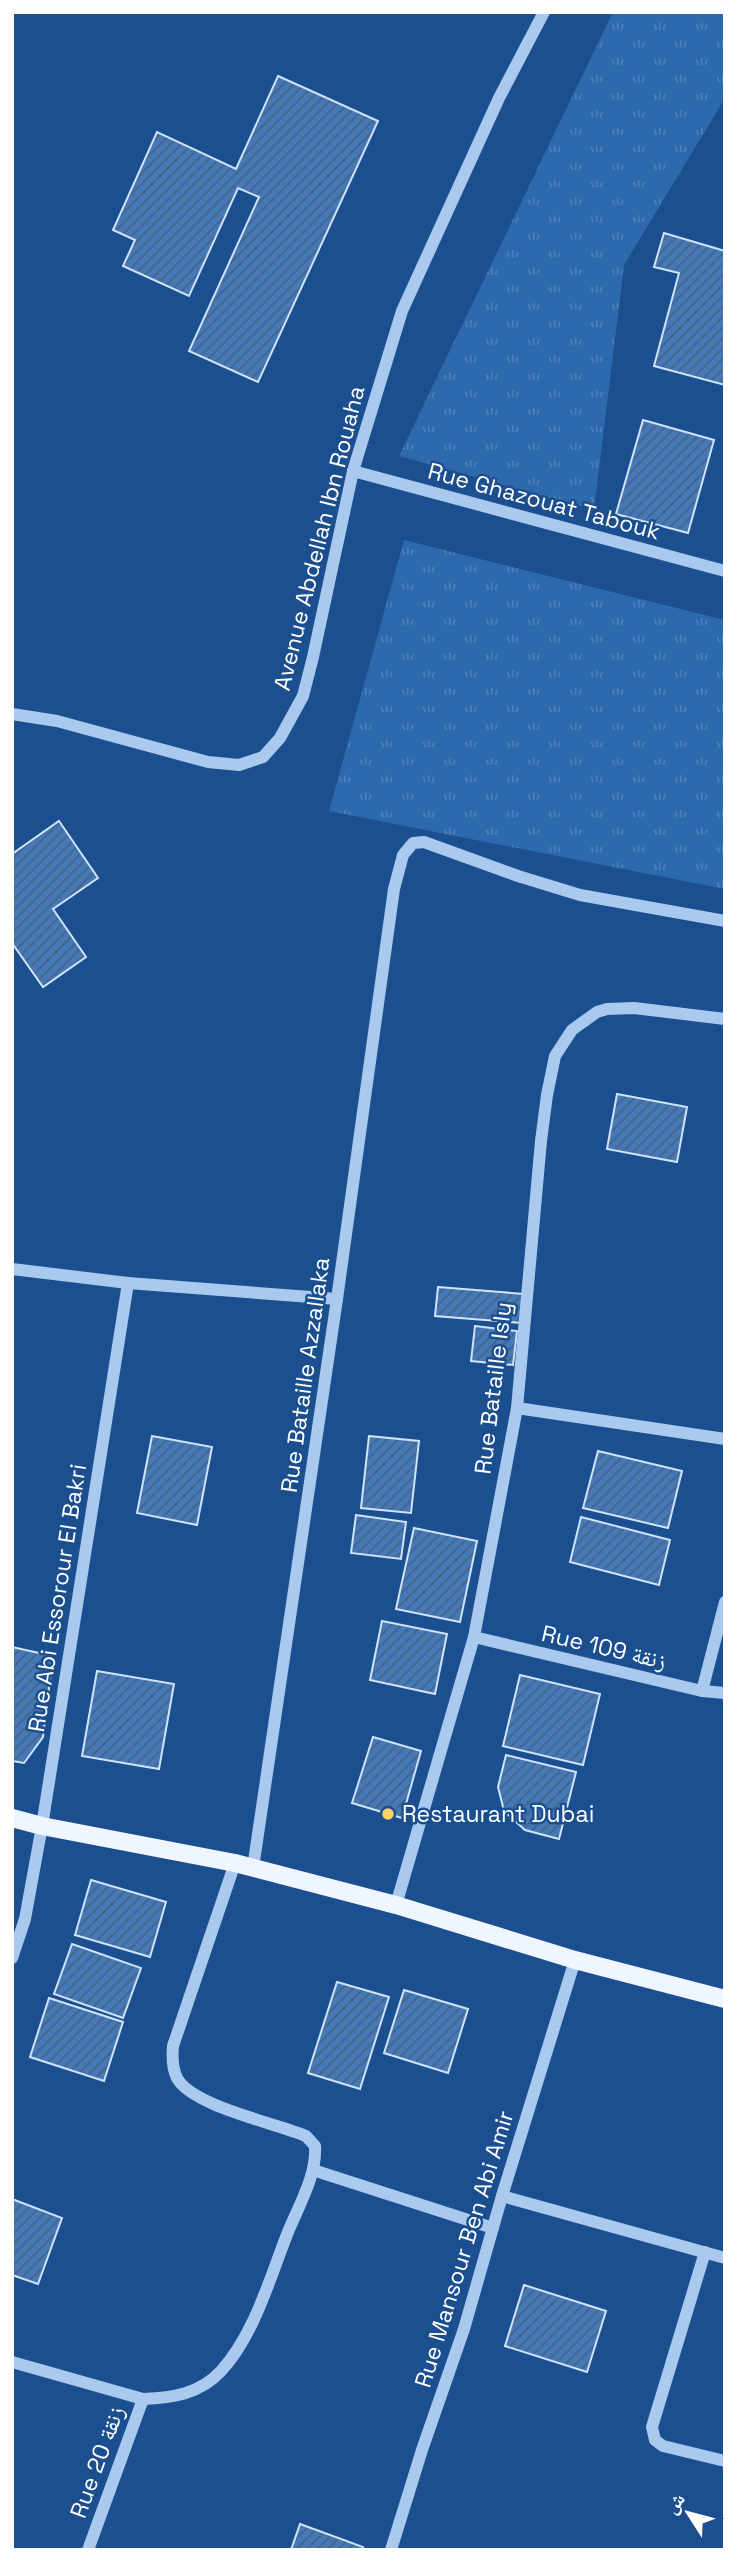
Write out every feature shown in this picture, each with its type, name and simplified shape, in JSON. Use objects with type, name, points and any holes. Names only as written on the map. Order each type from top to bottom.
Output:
[{"type":"main road","points":[[12,1818],[235,1863],[396,1905],[575,1960],[725,1999]]},
{"type":"street","name":"Avenue Abdellah Ibn Rouaha","points":[[12,713],[57,721],[208,762],[239,765],[263,757],[280,738],[303,696],[353,471],[402,311],[499,97],[544,12]]},
{"type":"street","name":"Rue Ghazouat Tabouk","points":[[353,471],[725,572]]},
{"type":"street","name":"Rue Bataille Azzallaka","points":[[253,1868],[394,889],[400,863],[408,847],[413,843],[424,842],[580,895],[725,920]]},
{"type":"street","name":"Rue Bataille Isly","points":[[396,1905],[474,1637],[517,1408],[541,1142],[555,1056],[572,1030],[597,1012],[607,1009],[634,1008],[725,1019]]},
{"type":"street","points":[[12,1269],[128,1283],[337,1299]]},
{"type":"street","name":"Rue Abi Essorour El Bakri","points":[[12,1958],[25,1919],[42,1826],[128,1283]]},
{"type":"street","points":[[517,1408],[725,1439]]},
{"type":"street","points":[[702,1691],[725,1602]]},
{"type":"street","name":"Rue 109 زنقة","points":[[474,1637],[702,1691],[725,1693]]},
{"type":"street","points":[[143,2399],[164,2398],[197,2390],[221,2371],[246,2333],[313,2170],[315,2146],[308,2138],[195,2095],[178,2079],[173,2068],[173,2046],[235,1863]]},
{"type":"street","name":"Rue Mansour Ben Abi Amir","points":[[391,2550],[464,2329],[575,1960]]},
{"type":"street","points":[[313,2170],[493,2228]]},
{"type":"street","points":[[502,2196],[725,2258]]},
{"type":"street","points":[[705,2252],[653,2427],[656,2440],[663,2446],[725,2461]]},
{"type":"street","name":"Rue 20 زنقة","points":[[12,2362],[143,2399],[88,2550]]},
{"type":"green space","points":[[613,12],[725,12],[725,98],[624,265],[594,510],[399,456]]},
{"type":"green space","points":[[404,540],[725,620],[725,889],[329,811]]},
{"type":"building","points":[[278,76],[378,121],[258,382],[189,351],[259,197],[238,188],[189,296],[123,266],[135,240],[113,230],[157,132],[236,169]]},
{"type":"building","points":[[664,233],[725,251],[725,385],[654,366],[679,273],[654,267]]},
{"type":"building","points":[[643,420],[714,440],[688,533],[616,514]]},
{"type":"building","points":[[59,821],[98,878],[53,909],[86,957],[43,987],[12,943],[12,854]]},
{"type":"building","points":[[617,1094],[687,1107],[677,1162],[607,1149]]},
{"type":"building","points":[[438,1287],[524,1294],[522,1323],[435,1316]]},
{"type":"building","points":[[475,1326],[517,1331],[513,1365],[471,1361]]},
{"type":"building","points":[[152,1436],[212,1447],[197,1525],[137,1513]]},
{"type":"building","points":[[369,1436],[419,1441],[411,1513],[361,1508]]},
{"type":"building","points":[[598,1451],[682,1471],[668,1528],[583,1508]]},
{"type":"building","points":[[356,1515],[406,1522],[401,1559],[351,1553]]},
{"type":"building","points":[[581,1517],[670,1540],[659,1585],[570,1562]]},
{"type":"building","points":[[414,1528],[477,1541],[460,1622],[396,1609]]},
{"type":"building","points":[[382,1621],[447,1634],[435,1694],[370,1680]]},
{"type":"building","points":[[12,1647],[53,1656],[43,1737],[24,1763],[12,1761]]},
{"type":"building","points":[[97,1671],[174,1684],[159,1769],[82,1756]]},
{"type":"building","points":[[520,1675],[600,1694],[583,1765],[503,1746]]},
{"type":"building","points":[[373,1737],[421,1751],[402,1818],[352,1803]]},
{"type":"building","points":[[506,1755],[576,1772],[559,1839],[525,1830],[504,1811],[498,1787]]},
{"type":"building","points":[[91,1880],[166,1902],[150,1957],[75,1935]]},
{"type":"building","points":[[72,1944],[141,1968],[123,2018],[54,1994]]},
{"type":"building","points":[[337,1982],[389,1997],[360,2089],[308,2073]]},
{"type":"building","points":[[404,1990],[468,2009],[448,2073],[384,2053]]},
{"type":"building","points":[[49,1998],[123,2022],[104,2081],[30,2057]]},
{"type":"building","points":[[12,2199],[62,2218],[38,2284],[12,2275]]},
{"type":"building","points":[[524,2285],[606,2311],[587,2372],[505,2346]]},
{"type":"building","points":[[300,2524],[363,2547],[362,2550],[291,2550]]},
{"type":"place","name":"Restaurant Dubai","points":[[388,1814]]}]
